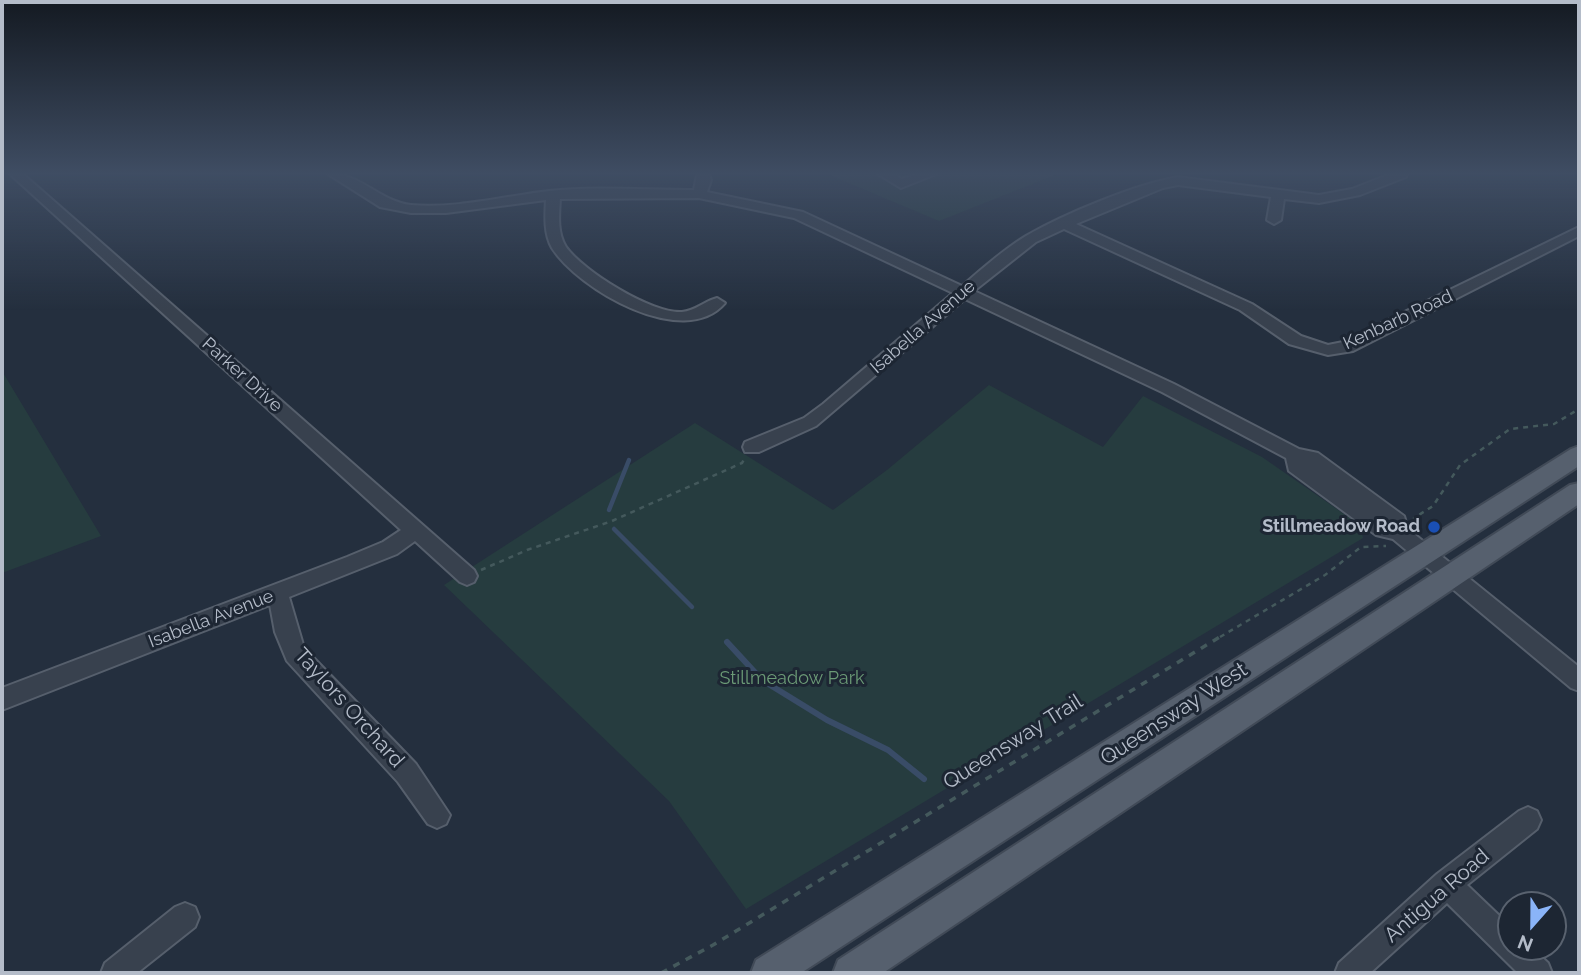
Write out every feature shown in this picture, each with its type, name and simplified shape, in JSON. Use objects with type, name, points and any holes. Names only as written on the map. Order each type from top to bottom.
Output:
[{"type":"main road","name":"Queensway West","points":[[769,973],[1406,540],[1579,455]]},
{"type":"main road","name":"Queensway West","points":[[851,973],[1579,492]]},
{"type":"street","name":"Parker Drive","points":[[67,220],[467,576]]},
{"type":"street","points":[[552,220],[559,247],[569,259],[647,309],[666,316],[694,316],[718,303]]},
{"type":"street","points":[[809,220],[1168,388],[1294,455],[1296,466],[1383,530],[1406,540],[1579,681]]},
{"type":"street","name":"Isabella Avenue","points":[[752,447],[810,422],[1031,239],[1075,220]]},
{"type":"street","name":"Kenbarb Road","points":[[1065,224],[1246,307],[1295,340],[1328,350],[1348,347],[1579,231]]},
{"type":"street","name":"Isabella Avenue","points":[[2,699],[278,594],[390,548],[416,530]]},
{"type":"street","name":"Taylors Orchard","points":[[278,594],[286,632],[295,654],[407,772],[437,814]]},
{"type":"street","name":"Antigua Road","points":[[1349,973],[1447,884],[1528,820]]},
{"type":"street","points":[[1447,884],[1497,933]]},
{"type":"street","points":[[116,973],[186,917]]},
{"type":"path","points":[[1406,540],[1414,518],[1433,506],[1460,465],[1510,429],[1554,424],[1579,409]]},
{"type":"path","points":[[467,576],[527,550],[612,521],[717,474],[741,463],[752,447]]},
{"type":"path","name":"Queensway Trail","points":[[661,973],[713,945],[1093,712],[1325,575],[1361,547],[1406,540]]},
{"type":"green space","points":[[2,371],[101,536],[2,573]]},
{"type":"green space","name":"Stillmeadow Park","points":[[989,385],[1103,447],[1143,396],[1262,457],[1360,525],[1363,538],[746,909],[669,801],[444,585],[695,423],[833,510],[887,470]]},
{"type":"waterway","points":[[609,510],[629,460]]},
{"type":"waterway","points":[[614,529],[692,607]]},
{"type":"waterway","points":[[727,642],[762,680],[827,720],[888,750],[924,779]]},
{"type":"place","name":"Stillmeadow Road","points":[[1434,527]]}]
